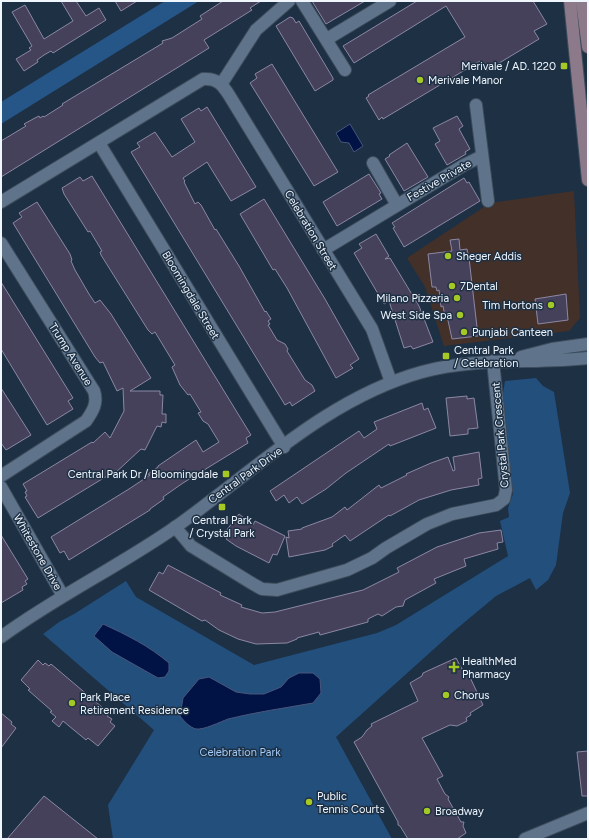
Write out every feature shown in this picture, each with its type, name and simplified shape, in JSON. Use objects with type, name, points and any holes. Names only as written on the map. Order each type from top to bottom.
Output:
[{"type":"main road","points":[[570,1],[588,180]]},
{"type":"main road","points":[[582,1],[588,47]]},
{"type":"street","points":[[1,202],[203,79],[212,78],[222,83],[256,30],[289,1]]},
{"type":"street","points":[[302,1],[345,70]]},
{"type":"street","points":[[326,39],[390,1]]},
{"type":"street","name":"Celebration Street","points":[[222,83],[372,329],[391,382]]},
{"type":"street","name":"Festive Private","points":[[476,105],[488,201]]},
{"type":"street","name":"Bloomingdale Street","points":[[99,143],[284,447]]},
{"type":"street","name":"Festive Private","points":[[323,250],[464,165],[482,156]]},
{"type":"street","name":"Festive Private","points":[[373,163],[397,205]]},
{"type":"street","name":"Trump Avenue","points":[[1,243],[94,391],[96,398],[94,409],[86,421],[1,476]]},
{"type":"street","name":"Central Park Drive","points":[[508,360],[552,348],[588,344]]},
{"type":"street","name":"Central Park Drive","points":[[1,637],[63,596],[175,527],[338,409],[391,382],[451,366],[508,360],[554,362],[588,358]]},
{"type":"street","name":"Crystal Park Crescent","points":[[175,527],[191,546],[262,589],[277,590],[360,565],[401,538],[440,518],[496,505],[504,499],[506,485],[493,361]]},
{"type":"street","name":"Whitestone Drive","points":[[1,488],[63,596]]},
{"type":"street","points":[[525,839],[588,813]]},
{"type":"street","points":[[556,827],[588,822]]},
{"type":"shaded area","points":[[165,1],[199,1],[1,124],[1,102]]},
{"type":"shaded area","points":[[350,124],[363,146],[354,152],[349,143],[341,142],[336,133]]},
{"type":"shaded area","points":[[574,191],[580,318],[569,331],[444,346],[425,287],[407,258],[490,203]]},
{"type":"shaded area","points":[[103,624],[138,641],[169,663],[169,671],[165,677],[158,678],[112,652],[94,636]]},
{"type":"shaded area","points":[[299,673],[313,673],[320,679],[321,693],[313,703],[228,719],[199,729],[191,727],[180,716],[183,698],[199,679],[209,677],[236,692],[264,694],[281,687],[289,678]]},
{"type":"green space","name":"Celebration Park","points":[[536,378],[543,386],[554,392],[570,493],[563,513],[556,565],[548,580],[536,590],[530,578],[496,596],[454,631],[336,737],[392,839],[113,839],[108,805],[154,730],[43,634],[59,622],[126,581],[136,597],[254,665],[377,633],[396,625],[508,556],[500,521],[509,517],[508,508],[513,494],[503,393],[505,381]]},
{"type":"building","points":[[61,1],[76,1],[86,16],[99,8],[106,20],[53,53],[51,51],[44,55],[37,60],[38,62],[24,71],[16,59],[31,50],[29,48],[32,46],[12,12],[25,5],[44,39],[73,21]]},
{"type":"building","points":[[115,1],[137,1],[121,11]]},
{"type":"building","points":[[223,1],[261,1],[250,8],[252,10],[204,40],[209,48],[1,177],[1,141],[26,126],[24,124],[39,116],[40,118],[43,116],[44,117],[63,105],[62,104],[163,43],[162,41],[172,38],[202,19],[200,16]]},
{"type":"building","points":[[312,1],[365,1],[326,24]]},
{"type":"building","points":[[417,1],[533,1],[547,24],[534,31],[539,39],[486,71],[480,61],[379,120],[366,98],[369,96],[368,95],[465,37],[446,6],[354,63],[343,46]]},
{"type":"building","points":[[290,17],[293,18],[296,23],[299,21],[333,78],[333,80],[315,91],[276,26]]},
{"type":"building","points":[[272,64],[338,172],[314,186],[250,83],[257,78],[255,74]]},
{"type":"building","points":[[207,107],[256,187],[231,201],[207,162],[183,178],[185,181],[184,182],[195,204],[198,202],[201,205],[215,230],[216,229],[239,266],[265,312],[266,311],[271,319],[268,321],[270,324],[268,325],[277,340],[285,344],[288,349],[287,351],[305,380],[312,385],[315,391],[292,406],[290,402],[285,405],[131,152],[140,147],[137,143],[155,132],[172,157],[195,142],[181,119],[199,108],[201,111]]},
{"type":"building","points":[[457,116],[463,126],[459,129],[470,149],[465,152],[466,154],[447,165],[435,144],[440,141],[433,128]]},
{"type":"building","points":[[407,143],[428,177],[404,191],[385,159]]},
{"type":"building","points":[[369,174],[381,193],[379,194],[382,199],[337,226],[323,202]]},
{"type":"building","points":[[92,176],[251,435],[246,438],[248,443],[183,483],[163,497],[164,499],[150,510],[69,560],[64,551],[60,553],[51,537],[150,475],[148,474],[158,466],[196,440],[203,452],[219,442],[208,424],[203,421],[198,413],[201,412],[190,394],[188,395],[180,385],[172,367],[175,365],[155,332],[152,334],[148,330],[101,255],[100,252],[102,251],[90,231],[88,232],[64,194],[62,188],[80,177],[83,181]]},
{"type":"building","points":[[464,178],[467,183],[469,182],[480,201],[404,247],[393,228],[395,227],[392,223]]},
{"type":"building","points":[[264,199],[325,299],[359,359],[350,365],[353,368],[336,378],[287,288],[275,269],[273,270],[240,214]]},
{"type":"building","points":[[37,202],[70,254],[75,270],[89,294],[95,303],[100,300],[111,314],[151,378],[130,391],[160,391],[160,395],[163,395],[162,414],[166,414],[166,423],[162,422],[161,427],[157,426],[145,450],[141,449],[113,475],[112,473],[38,518],[25,497],[27,496],[25,492],[27,491],[23,484],[92,442],[93,443],[105,432],[110,438],[124,411],[123,388],[117,391],[103,362],[100,363],[95,357],[13,223],[22,217],[19,213]]},
{"type":"building","points":[[376,234],[389,256],[385,259],[390,258],[419,306],[433,342],[413,349],[411,346],[404,348],[389,301],[384,304],[354,253],[362,248],[359,244]]},
{"type":"building","points":[[459,239],[460,250],[467,249],[469,258],[478,336],[452,339],[447,316],[445,316],[443,306],[441,307],[439,290],[437,291],[436,287],[432,287],[428,254],[452,251],[450,240]]},
{"type":"building","points":[[1,282],[73,398],[68,401],[73,409],[47,425],[1,349]]},
{"type":"building","name":"Tim Hortons","points":[[566,294],[568,320],[538,324],[535,299]]},
{"type":"building","points":[[1,388],[31,435],[6,450],[1,443]]},
{"type":"building","points":[[467,396],[467,399],[474,398],[478,428],[468,429],[468,434],[450,436],[446,398]]},
{"type":"building","points":[[422,403],[424,410],[428,408],[436,428],[390,446],[389,444],[346,473],[326,489],[302,504],[297,497],[289,503],[284,495],[276,501],[270,491],[359,431],[364,438],[377,429],[374,422]]},
{"type":"building","points":[[479,452],[482,478],[478,479],[479,485],[451,490],[419,500],[390,516],[389,515],[350,541],[345,535],[332,544],[333,546],[325,550],[289,557],[286,537],[289,538],[288,531],[302,529],[332,517],[345,507],[347,510],[379,485],[381,488],[407,475],[406,474],[431,463],[448,457],[453,471],[455,470],[453,457]]},
{"type":"building","points":[[239,514],[253,525],[255,521],[285,536],[277,555],[273,554],[269,563],[236,546],[226,539],[230,534],[226,531]]},
{"type":"building","points":[[501,530],[503,542],[497,543],[498,549],[464,559],[466,566],[434,579],[436,583],[405,600],[403,606],[396,607],[382,616],[378,614],[368,619],[368,622],[320,635],[319,632],[297,638],[287,643],[256,644],[238,639],[219,630],[205,620],[202,621],[149,590],[159,572],[163,574],[168,565],[221,593],[220,595],[242,605],[241,607],[262,613],[275,612],[363,590],[399,572],[397,568],[437,547],[479,533]]},
{"type":"building","points":[[1,535],[28,579],[25,581],[27,584],[22,587],[23,590],[1,603]]},
{"type":"building","points":[[456,658],[462,669],[468,673],[483,705],[470,713],[471,715],[466,718],[467,721],[457,726],[450,725],[422,738],[443,776],[437,779],[445,794],[449,797],[448,799],[461,822],[464,822],[463,826],[466,833],[457,839],[408,839],[398,825],[398,822],[354,742],[362,737],[372,726],[371,724],[418,701],[410,683],[422,676],[423,673]]},
{"type":"building","name":"Park Place Retirement Residence","points":[[38,660],[43,665],[45,663],[49,666],[51,664],[109,713],[107,716],[112,719],[110,722],[115,726],[98,746],[88,738],[86,740],[63,721],[59,727],[52,721],[56,717],[50,712],[52,711],[28,690],[30,689],[21,680]]},
{"type":"building","points":[[1,713],[12,722],[11,724],[16,728],[1,748]]},
{"type":"building","points":[[588,751],[588,796],[582,796],[577,752]]},
{"type":"building","points":[[44,796],[98,839],[7,839]]},
{"type":"place","name":"Merivale / AD. 1220","points":[[564,66]]},
{"type":"place","name":"Merivale Manor","points":[[420,80]]},
{"type":"place","name":"Sheger Addis","points":[[448,256]]},
{"type":"place","name":"7Dental","points":[[452,286]]},
{"type":"place","name":"Milano Pizzeria","points":[[457,298]]},
{"type":"place","name":"Tim Hortons","points":[[551,305]]},
{"type":"place","name":"West Side Spa","points":[[460,315]]},
{"type":"place","name":"Punjabi Canteen","points":[[464,332]]},
{"type":"place","name":"Central Park / Celebration","points":[[446,356]]},
{"type":"place","name":"Central Park Dr / Bloomingdale","points":[[226,474]]},
{"type":"place","name":"Central Park / Crystal Park","points":[[222,507]]},
{"type":"place","name":"HealthMed Pharmacy","points":[[454,667]]},
{"type":"place","name":"Chorus","points":[[446,695]]},
{"type":"place","name":"Park Place Retirement Residence","points":[[72,703]]},
{"type":"place","name":"Public Tennis Courts","points":[[309,802]]},
{"type":"place","name":"Broadway","points":[[427,811]]}]
